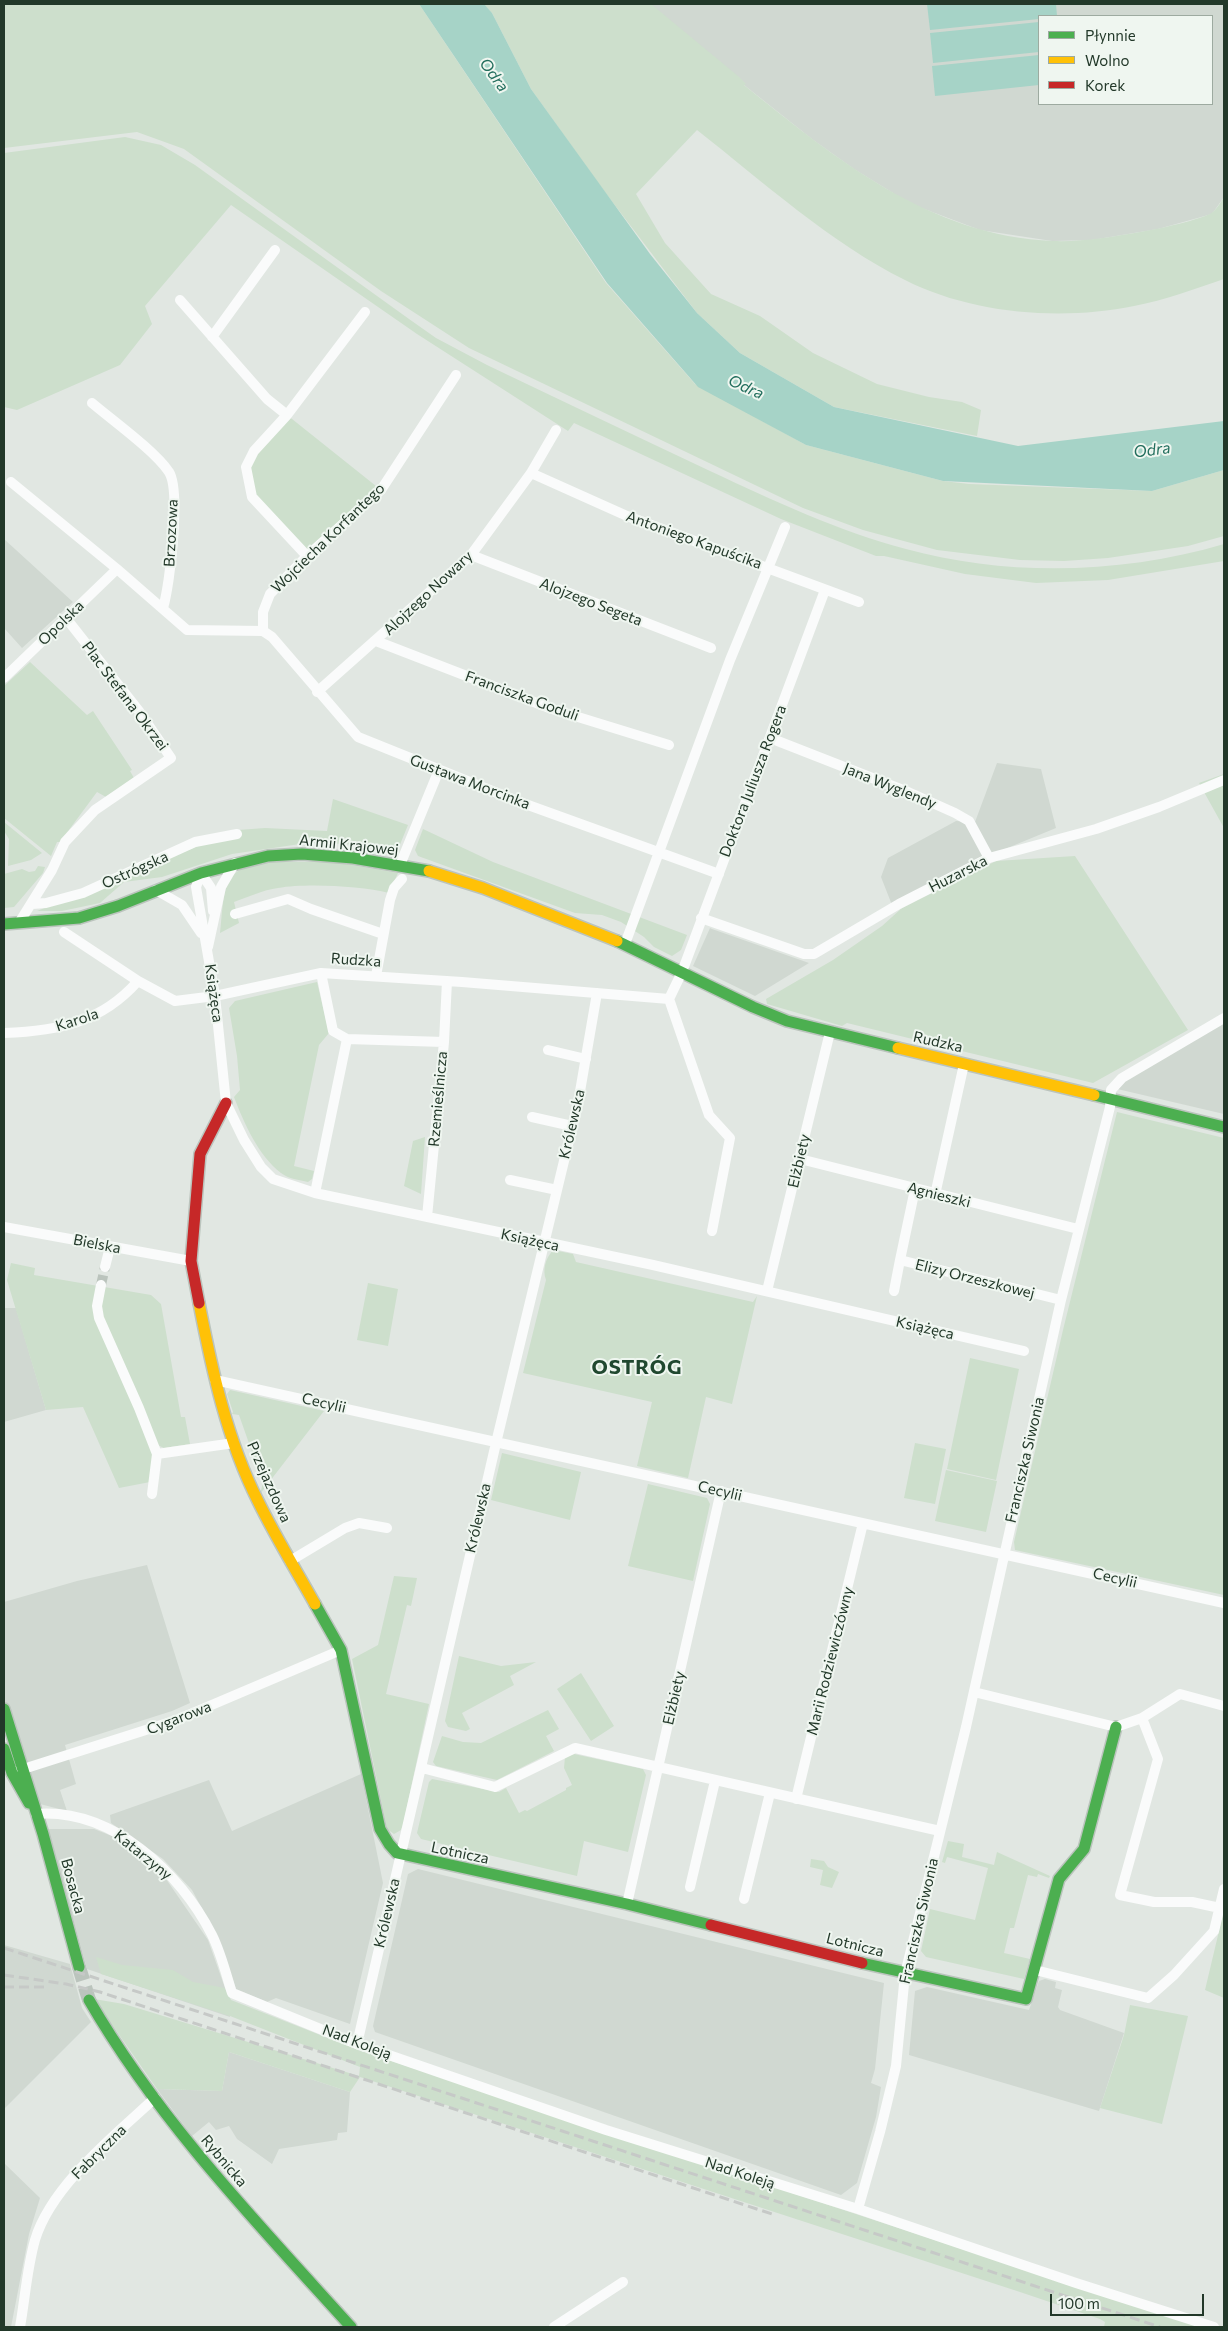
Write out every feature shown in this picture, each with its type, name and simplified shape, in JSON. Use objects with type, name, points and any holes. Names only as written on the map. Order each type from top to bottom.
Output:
[{"type":"street","points":[[212,337],[275,250]]},
{"type":"street","points":[[180,300],[267,399],[287,415]]},
{"type":"street","points":[[307,556],[252,497],[246,467],[254,451],[287,415],[365,312]]},
{"type":"street","name":"Wojciecha Korfantego","points":[[262,631],[266,600],[307,556],[382,490],[456,375]]},
{"type":"street","name":"Brzozowa","points":[[92,403],[159,460],[170,474],[174,484],[168,592],[163,608]]},
{"type":"street","name":"Alojzego Nowary","points":[[317,692],[470,555],[531,473],[556,430]]},
{"type":"street","name":"Antoniego Kapuścika","points":[[531,473],[628,516],[767,566],[859,602]]},
{"type":"street","points":[[11,482],[117,569],[187,630],[262,631]]},
{"type":"street","points":[[625,944],[767,566],[784,527]]},
{"type":"street","name":"Alojzego Segeta","points":[[470,555],[711,648]]},
{"type":"street","name":"Opolska","points":[[4,678],[117,569]]},
{"type":"street","name":"Doktora Juliusza Rogera","points":[[682,972],[825,590]]},
{"type":"street","name":"Plac Stefana Okrzei","points":[[19,923],[52,870],[64,842],[94,810],[171,758],[139,712],[66,618]]},
{"type":"street","name":"Gustawa Morcinka","points":[[262,631],[272,637],[317,692],[358,737],[440,770],[718,874]]},
{"type":"street","name":"Franciszka Goduli","points":[[376,641],[552,709],[670,745]]},
{"type":"street","name":"Jana Wyglendy","points":[[770,738],[908,792],[955,813],[969,821],[989,858]]},
{"type":"street","points":[[400,865],[440,770]]},
{"type":"street","name":"Huzarska","points":[[701,918],[799,952],[812,954],[893,908],[989,858],[1096,829],[1224,780]]},
{"type":"street","name":"Ostrógska","points":[[32,904],[46,903],[83,893],[195,842],[237,834]]},
{"type":"street","name":"Armii Krajowej","points":[[4,924],[79,918],[118,906],[201,873],[235,863],[268,856],[328,855],[400,865],[443,874],[625,944],[682,972]]},
{"type":"street","name":"Książęca","points":[[208,951],[221,887],[235,863]]},
{"type":"street","name":"Książęca","points":[[201,873],[211,888],[214,922]]},
{"type":"street","name":"Książęca","points":[[201,873],[196,887],[215,996],[226,1103],[244,1140],[261,1167],[273,1179],[315,1193],[653,1265],[1024,1351]]},
{"type":"street","points":[[376,976],[392,893],[402,879]]},
{"type":"street","name":"Książęca","points":[[156,890],[182,905],[204,939]]},
{"type":"street","points":[[234,914],[288,898],[311,910],[383,934]]},
{"type":"street","name":"Rudzka","points":[[64,932],[138,981],[175,1002],[215,996],[321,973],[447,980],[669,999]]},
{"type":"street","points":[[682,972],[669,999],[708,1115],[730,1138],[712,1231]]},
{"type":"street","name":"Rudzka","points":[[682,972],[764,1012],[788,1021],[1224,1126]]},
{"type":"street","points":[[321,973],[333,1031],[346,1039],[444,1042]]},
{"type":"street","name":"Rzemieślnicza","points":[[427,1217],[444,1042],[447,980]]},
{"type":"street","name":"Karola","points":[[4,1033],[53,1028],[92,1017],[120,1000],[138,981]]},
{"type":"street","name":"Królewska","points":[[358,2044],[496,1443],[572,1126],[597,993]]},
{"type":"street","name":"Franciszka Siwonia","points":[[858,2210],[896,2066],[905,1974],[974,1692],[1061,1300],[1101,1145],[1111,1090],[1122,1078],[1224,1018]]},
{"type":"street","name":"Elżbiety","points":[[767,1291],[830,1032]]},
{"type":"street","points":[[315,1193],[346,1039]]},
{"type":"street","points":[[548,1050],[586,1059]]},
{"type":"street","points":[[935,1195],[964,1064]]},
{"type":"street","name":"Przejazdowa","points":[[226,1103],[212,1127],[200,1154],[190,1260],[215,1380],[234,1443],[257,1500],[341,1650],[380,1830],[389,1846],[401,1855]]},
{"type":"street","points":[[532,1117],[572,1126]]},
{"type":"street","name":"Agnieszki","points":[[800,1159],[935,1195],[1078,1229]]},
{"type":"street","points":[[510,1180],[557,1190]]},
{"type":"street","name":"Elizy Orzeszkowej","points":[[915,1189],[900,1260],[1061,1300]]},
{"type":"street","name":"Bielska","points":[[4,1227],[190,1260]]},
{"type":"street","points":[[105,1267],[110,1247]]},
{"type":"street","points":[[894,1291],[900,1260]]},
{"type":"street","points":[[101,1285],[97,1306],[99,1318],[157,1454],[152,1494]]},
{"type":"street","name":"Cecylii","points":[[215,1380],[1224,1603]]},
{"type":"street","points":[[157,1454],[234,1443]]},
{"type":"street","name":"Elżbiety","points":[[627,1904],[721,1491]]},
{"type":"street","points":[[290,1561],[345,1528],[359,1523],[387,1528]]},
{"type":"street","name":"Marii Rodziewiczówny","points":[[796,1799],[863,1523]]},
{"type":"street","name":"Cygarowa","points":[[12,1773],[174,1721],[341,1650]]},
{"type":"street","points":[[974,1692],[1116,1727],[1142,1718],[1180,1694],[1224,1706]]},
{"type":"street","name":"Bosacka","points":[[4,1708],[24,1769],[79,1967]]},
{"type":"street","points":[[1142,1718],[1158,1759],[1120,1895],[1154,1902],[1192,1902],[1220,1908]]},
{"type":"street","points":[[1116,1727],[1084,1849],[1059,1879],[1035,1970],[1148,1998],[1174,1975],[1214,1931],[1224,1889]]},
{"type":"street","points":[[422,1768],[495,1787],[575,1748],[940,1831]]},
{"type":"street","name":"Bosacka","points":[[4,1749],[12,1773],[36,1814]]},
{"type":"street","points":[[690,1887],[715,1781]]},
{"type":"street","points":[[744,1899],[770,1793]]},
{"type":"street","name":"Katarzyny","points":[[36,1814],[68,1815],[111,1829],[154,1860],[189,1897],[213,1936],[232,1993],[271,2008]]},
{"type":"street","name":"Lotnicza","points":[[401,1855],[627,1904],[905,1974],[1026,1999],[1035,1970]]},
{"type":"street","name":"Rybnicka","points":[[90,2000],[155,2098],[223,2185],[351,2327]]},
{"type":"street","name":"Nad Koleją","points":[[271,2008],[358,2044],[615,2133],[858,2210],[1214,2327]]},
{"type":"street","name":"Fabryczna","points":[[20,2327],[35,2239],[54,2202],[85,2163],[155,2098]]},
{"type":"street","points":[[554,2327],[623,2282]]},
{"type":"shaded area","points":[[4,4],[419,4],[606,283],[695,384],[806,445],[943,481],[969,484],[1152,491],[1224,470],[1224,536],[1188,546],[1108,558],[1064,561],[1020,560],[937,550],[863,530],[803,508],[469,348],[381,291],[184,149],[137,132],[4,148]]},
{"type":"shaded area","points":[[483,4],[651,4],[738,76],[746,84],[744,85],[850,166],[887,189],[925,209],[966,225],[1008,236],[1053,241],[1075,241],[1118,236],[1200,218],[1213,212],[1224,197],[1224,279],[1146,304],[1106,311],[1047,313],[1017,311],[959,301],[905,280],[851,249],[798,211],[697,130],[636,194],[665,243],[711,294],[760,316],[813,353],[877,384],[929,397],[962,402],[981,410],[977,436],[834,407],[740,353],[697,313],[601,187],[531,89],[492,13]]},
{"type":"shaded area","points":[[642,4],[1224,4],[1224,197],[1212,214],[1158,229],[1092,240],[1052,241],[980,230],[911,204],[854,169],[812,139]]},
{"type":"shaded area","points":[[125,137],[161,145],[195,165],[436,338],[487,365],[682,458],[782,504],[831,524],[881,542],[945,558],[1025,568],[1106,566],[1186,554],[1224,544],[1224,561],[1108,580],[1036,583],[965,574],[884,556],[876,556],[781,519],[574,423],[568,431],[417,334],[231,205],[145,306],[152,324],[120,365],[17,410],[4,407],[4,153]]},
{"type":"shaded area","points":[[287,415],[381,490],[307,556],[252,497],[246,467]]},
{"type":"shaded area","points":[[4,539],[73,602],[22,648],[4,628]]},
{"type":"shaded area","points":[[30,662],[87,715],[93,711],[132,770],[130,771],[134,778],[106,797],[97,792],[60,842],[57,842],[51,856],[4,818],[4,686]]},
{"type":"shaded area","points":[[997,763],[1041,769],[1056,828],[988,856],[892,905],[881,877],[888,858],[956,821],[975,822]]},
{"type":"shaded area","points":[[1224,774],[1224,828],[1199,783]]},
{"type":"shaded area","points":[[333,799],[408,825],[399,847],[395,851],[346,844],[307,843],[232,854],[162,877],[124,882],[100,903],[62,911],[37,911],[238,830],[265,828],[327,831]]},
{"type":"shaded area","points":[[4,822],[42,853],[31,860],[8,866],[9,839],[4,831]]},
{"type":"shaded area","points":[[423,829],[493,862],[687,935],[681,950],[672,956],[654,947],[644,937],[621,922],[602,915],[575,913],[418,856],[415,850]]},
{"type":"shaded area","points":[[1075,856],[1188,1030],[1093,1083],[847,1023],[842,1026],[767,1004],[766,999],[833,960],[882,926],[902,908],[996,861]]},
{"type":"shaded area","points":[[270,862],[334,862],[398,873],[389,893],[334,886],[290,886],[261,892],[234,902],[239,923],[220,933],[222,911],[229,880],[241,869]]},
{"type":"shaded area","points":[[38,866],[45,867],[43,873],[14,907],[4,908],[4,874],[22,869],[29,872],[35,871]]},
{"type":"shaded area","points":[[710,928],[809,963],[755,996],[693,966]]},
{"type":"shaded area","points":[[317,982],[329,1033],[319,1045],[294,1166],[314,1171],[312,1179],[308,1182],[287,1177],[273,1166],[259,1148],[242,1117],[234,1097],[240,1090],[237,1056],[229,1008],[235,1001]]},
{"type":"shaded area","points":[[1224,1023],[1224,1114],[1113,1088]]},
{"type":"shaded area","points":[[1117,1112],[1224,1138],[1224,1595],[1015,1550],[1014,1542],[1063,1330]]},
{"type":"shaded area","points":[[425,1137],[421,1194],[404,1186],[413,1141]]},
{"type":"shaded area","points":[[553,1250],[573,1254],[576,1262],[753,1302],[757,1296],[732,1404],[706,1397],[688,1478],[637,1466],[652,1402],[523,1373],[546,1280],[545,1264]]},
{"type":"shaded area","points":[[11,1263],[35,1268],[34,1275],[151,1295],[161,1304],[181,1417],[185,1417],[190,1444],[164,1448],[151,1442],[153,1450],[150,1482],[119,1488],[83,1407],[46,1410],[7,1280]]},
{"type":"shaded area","points":[[368,1283],[398,1289],[388,1346],[357,1340]]},
{"type":"shaded area","points":[[4,1308],[16,1308],[46,1410],[4,1422]]},
{"type":"shaded area","points":[[970,1358],[1019,1369],[996,1480],[947,1469]]},
{"type":"shaded area","points":[[230,1390],[324,1411],[260,1494],[263,1483],[239,1415],[232,1414],[227,1394]]},
{"type":"shaded area","points":[[915,1443],[946,1449],[935,1504],[904,1498]]},
{"type":"shaded area","points":[[502,1453],[581,1472],[570,1520],[491,1500]]},
{"type":"shaded area","points":[[946,1470],[997,1481],[986,1532],[935,1521]]},
{"type":"shaded area","points":[[648,1484],[707,1498],[710,1504],[693,1581],[628,1566]]},
{"type":"shaded area","points":[[147,1565],[190,1703],[172,1711],[65,1745],[76,1784],[60,1790],[67,1811],[40,1804],[4,1699],[4,1602],[77,1581]]},
{"type":"shaded area","points":[[394,1576],[417,1578],[411,1606],[407,1605],[386,1694],[429,1704],[403,1825],[401,1830],[394,1834],[387,1829],[352,1659],[378,1645]]},
{"type":"shaded area","points":[[459,1656],[501,1666],[536,1662],[510,1676],[514,1685],[462,1713],[470,1729],[466,1731],[448,1727],[445,1721]]},
{"type":"shaded area","points":[[581,1673],[614,1726],[591,1741],[557,1689]]},
{"type":"shaded area","points":[[548,1710],[559,1729],[546,1736],[554,1751],[497,1780],[436,1766],[433,1762],[442,1736],[463,1742],[481,1743]]},
{"type":"shaded area","points":[[574,1754],[643,1769],[646,1775],[628,1852],[584,1841],[577,1876],[421,1839],[417,1833],[429,1782],[432,1779],[499,1792],[506,1788],[519,1813],[527,1811],[572,1785],[564,1768],[565,1757]]},
{"type":"shaded area","points":[[361,1774],[383,1883],[350,2024],[276,1998],[267,2002],[236,1989],[219,1940],[192,1890],[163,1859],[111,1823],[110,1815],[209,1780],[232,1831]]},
{"type":"shaded area","points":[[48,1829],[94,1829],[117,1838],[166,1879],[208,1940],[225,1988],[230,2017],[87,1969]]},
{"type":"shaded area","points":[[948,1841],[964,1844],[962,1857],[994,1865],[997,1852],[1050,1876],[1049,1878],[1038,1874],[1037,1877],[1028,1875],[1014,1928],[1010,1928],[1004,1953],[1030,1959],[1024,1979],[926,1957],[921,1951],[930,1909],[975,1920],[988,1868],[947,1857],[945,1863],[942,1862]]},
{"type":"shaded area","points":[[811,1859],[824,1861],[828,1867],[839,1872],[832,1888],[820,1885],[823,1870],[810,1867]]},
{"type":"shaded area","points":[[418,1869],[884,1983],[875,2069],[871,2083],[881,2087],[876,2117],[857,2183],[841,2195],[375,2032],[373,2026],[408,1874]]},
{"type":"shaded area","points":[[1224,1910],[1224,1998],[1205,1990]]},
{"type":"shaded area","points":[[4,1945],[70,1964],[82,2008],[91,2022],[4,2109]]},
{"type":"shaded area","points":[[96,1957],[122,1965],[173,1970],[193,1982],[225,1988],[231,2000],[361,2051],[1129,2304],[1215,2327],[1104,2327],[1105,2322],[1100,2319],[1020,2292],[360,2077],[350,2092],[229,2052],[222,2091],[157,2089],[94,1999],[124,2004],[359,2076],[360,2067],[230,2016],[101,1974]]},
{"type":"shaded area","points":[[1045,1979],[1056,1982],[1055,1988],[1062,1990],[1058,2007],[1060,2010],[1124,2033],[1099,2111],[909,2055],[915,1991],[927,1987],[1029,2010],[1039,1981]]},
{"type":"shaded area","points":[[1130,2005],[1188,2016],[1162,2124],[1100,2108],[1124,2035]]},
{"type":"shaded area","points":[[229,2052],[350,2092],[347,2132],[338,2133],[337,2140],[279,2149],[272,2164],[237,2139],[229,2126],[216,2130],[209,2122],[192,2136],[157,2089],[222,2091]]},
{"type":"shaded area","points":[[4,2163],[40,2198],[29,2234],[11,2327],[4,2327]]},
{"type":"water","name":"Odra","points":[[419,4],[484,4],[492,13],[531,89],[650,254],[697,313],[740,353],[834,407],[1018,446],[1224,421],[1224,470],[1152,491],[943,481],[806,445],[698,387],[607,283]]},
{"type":"water","points":[[927,4],[1056,4],[1057,15],[1038,15],[1038,19],[930,30]]},
{"type":"water","points":[[1038,22],[1038,52],[933,63],[930,33]]},
{"type":"water","points":[[1038,55],[1038,85],[935,96],[932,66]]},
{"type":"tunnel","points":[[101,1285],[105,1267]]},
{"type":"tunnel","points":[[79,1967],[89,2000]]},
{"type":"railway","points":[[4,1948],[1160,2327]]},
{"type":"railway","points":[[4,1975],[66,1984],[100,1992],[775,2215]]},
{"type":"railway","points":[[4,1987],[49,1987]]},
{"type":"traffic: fast","points":[[4,924],[79,918],[118,906],[201,873],[268,856],[302,854],[353,858],[429,871]]},
{"type":"traffic: fast","points":[[617,941],[753,1007],[787,1021],[898,1048]]},
{"type":"traffic: fast","points":[[1094,1095],[1224,1127]]},
{"type":"traffic: fast","points":[[315,1604],[341,1650],[380,1829],[397,1853],[627,1904],[711,1925]]},
{"type":"traffic: fast","points":[[4,1709],[43,1834],[79,1967]]},
{"type":"traffic: fast","points":[[862,1963],[1026,1999],[1059,1879],[1084,1849],[1116,1727]]},
{"type":"traffic: fast","points":[[4,1749],[12,1773],[29,1803]]},
{"type":"traffic: fast","points":[[89,2000],[146,2088],[178,2129],[211,2170],[351,2327]]},
{"type":"traffic: slow","points":[[429,871],[483,888],[617,941]]},
{"type":"traffic: slow","points":[[898,1048],[1094,1095]]},
{"type":"traffic: slow","points":[[199,1303],[215,1379],[229,1429],[247,1478],[278,1540],[315,1604]]},
{"type":"traffic: jam","points":[[199,1303],[191,1261],[200,1154],[226,1103]]},
{"type":"traffic: jam","points":[[711,1925],[862,1963]]},
{"type":"district","name":"OSTRÓG","points":[[637,1367]]}]
